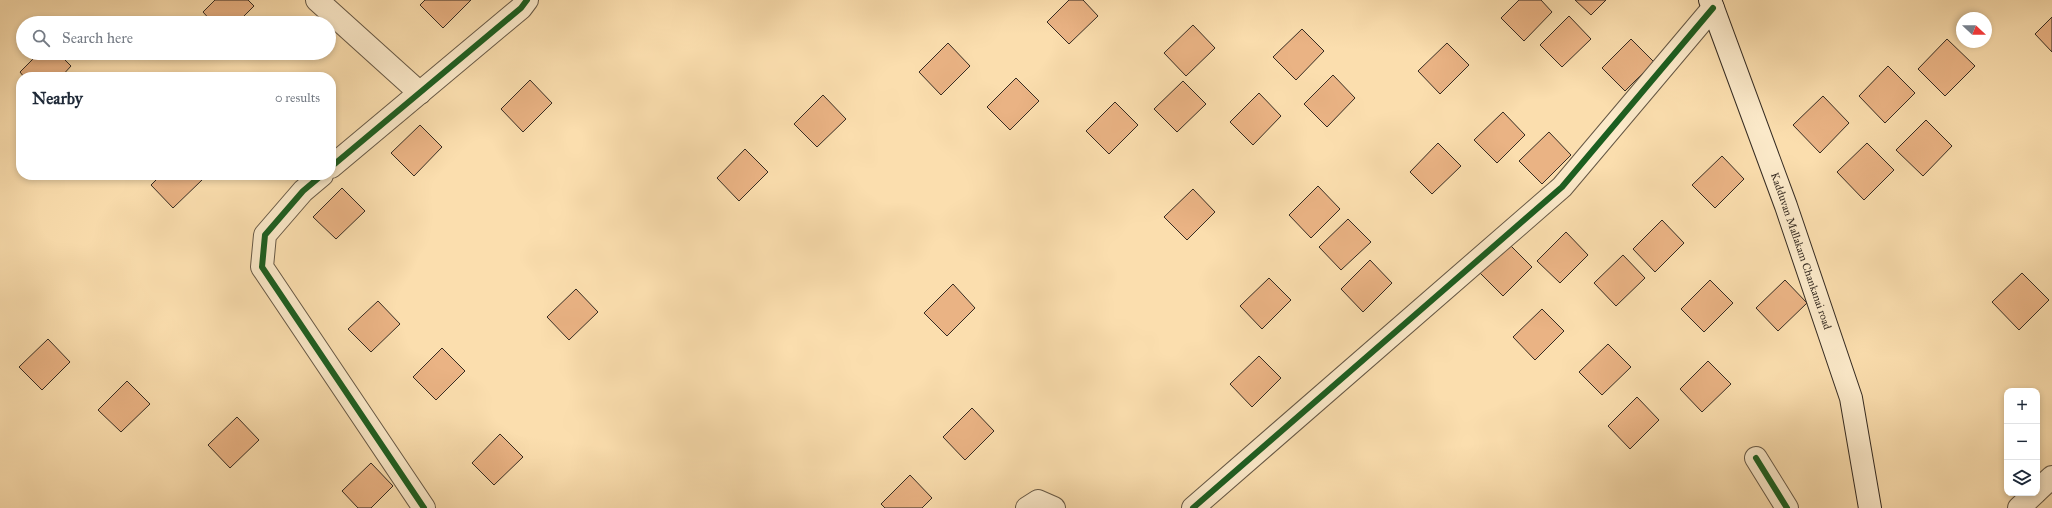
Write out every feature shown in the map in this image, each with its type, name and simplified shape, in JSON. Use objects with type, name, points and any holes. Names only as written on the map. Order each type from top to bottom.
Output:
[{"type":"street","points":[[317,0],[335,16]]},
{"type":"street","points":[[336,163],[521,8],[527,0]]},
{"type":"street","points":[[1193,508],[1562,187],[1712,4]]},
{"type":"street","name":"Kadduvan Mallakam Chankanai road","points":[[1712,4],[1786,206],[1852,398],[1870,508]]},
{"type":"street","points":[[336,17],[420,93]]},
{"type":"street","points":[[316,180],[303,191],[265,235],[262,267],[424,508]]},
{"type":"street","points":[[1756,458],[1787,508]]},
{"type":"street","points":[[2040,488],[2052,478]]},
{"type":"street","points":[[2019,508],[2032,496]]},
{"type":"street","points":[[1027,508],[1038,501],[1054,508]]},
{"type":"building","points":[[215,0],[248,0],[254,6],[244,16],[207,16],[203,12]]},
{"type":"building","points":[[425,0],[471,0],[443,28],[420,5]]},
{"type":"building","points":[[1069,0],[1083,0],[1098,16],[1069,44],[1047,22]]},
{"type":"building","points":[[1519,0],[1541,0],[1552,12],[1524,41],[1501,18]]},
{"type":"building","points":[[1575,0],[1606,0],[1591,15]]},
{"type":"building","points":[[1569,16],[1591,39],[1562,67],[1540,45]]},
{"type":"building","points":[[2052,17],[2052,52],[2035,34]]},
{"type":"building","points":[[1193,25],[1215,48],[1186,76],[1164,53]]},
{"type":"building","points":[[1302,29],[1324,51],[1296,80],[1273,57]]},
{"type":"building","points":[[1631,39],[1654,62],[1625,91],[1602,68]]},
{"type":"building","points":[[1947,39],[1975,66],[1945,96],[1918,69]]},
{"type":"building","points":[[948,43],[970,66],[941,95],[919,72]]},
{"type":"building","points":[[1447,43],[1469,65],[1440,94],[1418,71]]},
{"type":"building","points":[[32,60],[65,60],[71,66],[66,72],[20,72]]},
{"type":"building","points":[[1888,66],[1915,93],[1885,123],[1859,96]]},
{"type":"building","points":[[1333,75],[1355,98],[1327,127],[1304,104]]},
{"type":"building","points":[[1016,78],[1039,101],[1010,130],[987,107]]},
{"type":"building","points":[[530,80],[552,103],[523,132],[501,109]]},
{"type":"building","points":[[1183,81],[1206,104],[1177,132],[1154,109]]},
{"type":"building","points":[[1259,93],[1281,116],[1253,145],[1230,122]]},
{"type":"building","points":[[823,95],[846,119],[817,147],[794,124]]},
{"type":"building","points":[[1823,96],[1849,123],[1820,153],[1793,125]]},
{"type":"building","points":[[1115,102],[1138,125],[1109,154],[1086,131]]},
{"type":"building","points":[[1503,112],[1525,135],[1497,163],[1474,140]]},
{"type":"building","points":[[1926,120],[1952,146],[1923,176],[1896,150]]},
{"type":"building","points":[[420,125],[442,147],[414,176],[391,153]]},
{"type":"building","points":[[1549,132],[1571,155],[1542,184],[1519,161]]},
{"type":"building","points":[[1438,143],[1461,166],[1432,194],[1410,172]]},
{"type":"building","points":[[1867,143],[1894,170],[1864,200],[1837,172]]},
{"type":"building","points":[[745,149],[768,172],[739,201],[717,178]]},
{"type":"building","points":[[1722,156],[1744,179],[1715,208],[1692,185]]},
{"type":"building","points":[[156,180],[202,180],[173,208],[151,185]]},
{"type":"building","points":[[1318,186],[1340,209],[1311,238],[1289,215]]},
{"type":"building","points":[[342,188],[365,211],[336,239],[313,217]]},
{"type":"building","points":[[1193,189],[1215,212],[1187,240],[1164,217]]},
{"type":"building","points":[[1348,219],[1371,242],[1341,270],[1319,247]]},
{"type":"building","points":[[1662,220],[1684,243],[1655,272],[1633,249]]},
{"type":"building","points":[[1566,232],[1588,255],[1560,283],[1537,261]]},
{"type":"building","points":[[1509,244],[1532,267],[1503,296],[1480,273]]},
{"type":"building","points":[[1623,255],[1645,278],[1616,306],[1594,283]]},
{"type":"building","points":[[1370,260],[1392,283],[1363,312],[1341,289]]},
{"type":"building","points":[[2022,273],[2049,300],[2019,330],[1992,302]]},
{"type":"building","points":[[1269,278],[1291,300],[1262,329],[1240,306]]},
{"type":"building","points":[[1710,280],[1733,303],[1704,332],[1681,309]]},
{"type":"building","points":[[1785,280],[1807,303],[1778,331],[1756,308]]},
{"type":"building","points":[[953,284],[975,308],[947,336],[924,313]]},
{"type":"building","points":[[576,289],[598,312],[569,340],[547,317]]},
{"type":"building","points":[[378,301],[400,324],[371,352],[348,329]]},
{"type":"building","points":[[1542,309],[1564,331],[1535,360],[1513,337]]},
{"type":"building","points":[[48,339],[70,362],[42,390],[19,367]]},
{"type":"building","points":[[1608,344],[1631,367],[1602,395],[1579,372]]},
{"type":"building","points":[[442,348],[465,371],[436,400],[413,377]]},
{"type":"building","points":[[1259,356],[1281,378],[1252,407],[1230,384]]},
{"type":"building","points":[[1708,361],[1731,384],[1702,412],[1680,389]]},
{"type":"building","points":[[127,381],[150,404],[121,432],[98,410]]},
{"type":"building","points":[[1637,397],[1659,420],[1630,449],[1608,426]]},
{"type":"building","points":[[972,408],[994,431],[965,460],[943,437]]},
{"type":"building","points":[[237,417],[259,440],[230,468],[208,445]]},
{"type":"building","points":[[500,434],[523,457],[494,485],[472,463]]},
{"type":"building","points":[[371,463],[393,486],[371,508],[358,508],[342,491]]},
{"type":"building","points":[[910,475],[932,498],[922,508],[885,508],[881,504]]},
{"type":"cycle path","points":[[336,163],[521,8],[527,0]]},
{"type":"cycle path","points":[[1193,508],[1562,187],[1713,8]]},
{"type":"cycle path","points":[[316,180],[303,191],[265,235],[262,267],[424,508]]},
{"type":"cycle path","points":[[1756,458],[1787,508]]}]
